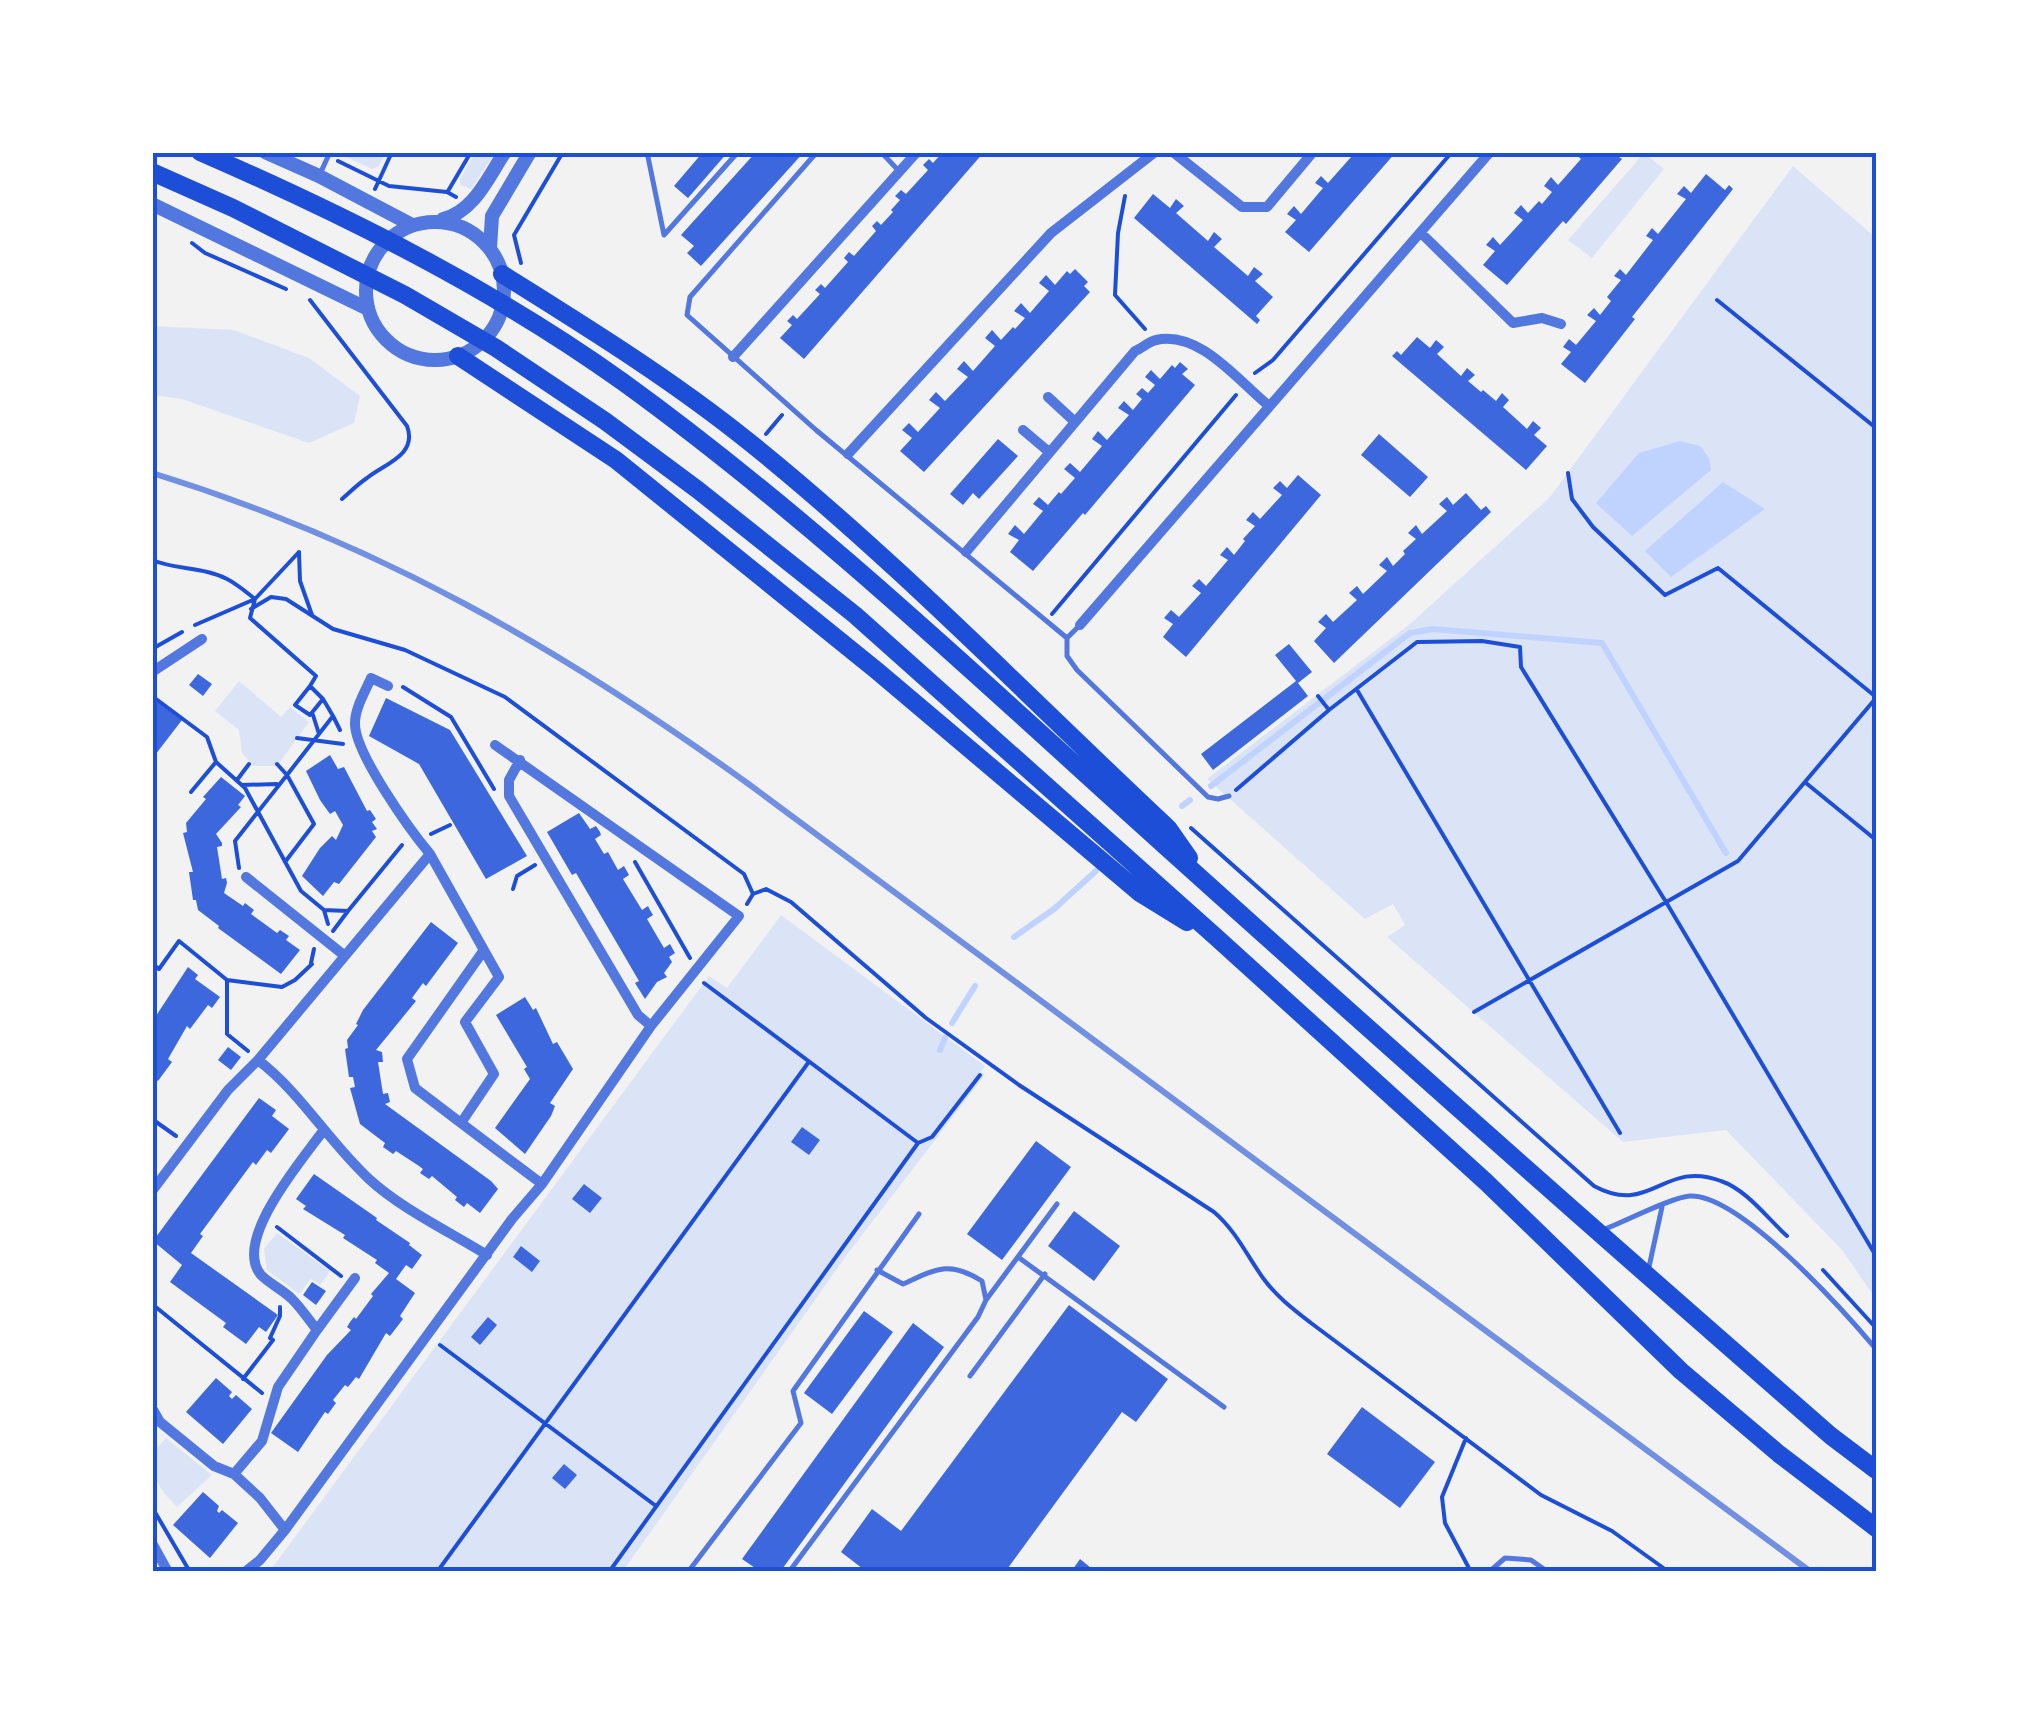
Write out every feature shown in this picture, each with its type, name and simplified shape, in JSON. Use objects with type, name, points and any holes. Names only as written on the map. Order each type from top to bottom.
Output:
[{"type":"main road","points":[[200,152],[344,218],[453,275],[620,380],[719,455],[874,586],[1647,1276],[1831,1436],[1876,1470]]},
{"type":"main road","points":[[152,172],[406,295],[496,348],[698,490],[856,615],[1486,1182],[1681,1371],[1778,1454],[1876,1528]]},
{"type":"main road","points":[[503,282],[662,378],[747,440],[874,550],[1168,828],[1206,883]]},
{"type":"main road","points":[[466,352],[616,460],[876,670],[1140,893],[1216,938]]},
{"type":"street","points":[[265,152],[412,225]]},
{"type":"street","points":[[505,152],[470,204],[455,216],[412,225],[396,233],[373,258],[366,284],[368,309],[375,326],[403,352],[440,360],[466,352],[496,323],[503,282],[490,248],[492,216],[530,152]]},
{"type":"street","points":[[733,357],[917,152]]},
{"type":"street","points":[[848,454],[1052,233],[1155,152]]},
{"type":"street","points":[[1173,152],[1242,207],[1267,207],[1313,152]]},
{"type":"street","points":[[1080,625],[1490,152]]},
{"type":"street","points":[[152,204],[368,309]]},
{"type":"street","points":[[434,221],[465,229],[490,248]]},
{"type":"street","points":[[1422,234],[1513,323],[1542,318],[1561,324]]},
{"type":"street","points":[[966,552],[1136,351],[1155,340],[1178,340],[1198,346],[1269,406]]},
{"type":"street","points":[[1048,398],[1074,421]]},
{"type":"street","points":[[1022,430],[1049,452]]},
{"type":"street","points":[[152,672],[202,640]]},
{"type":"street","points":[[388,686],[371,678],[355,716],[354,727],[362,748],[414,836],[430,854],[499,976],[465,1022],[494,1074],[461,1123]]},
{"type":"street","points":[[246,1572],[284,1530],[542,1184],[651,1026],[739,916],[496,745]]},
{"type":"street","points":[[520,760],[509,780],[510,796],[638,1015],[651,1026]]},
{"type":"street","points":[[152,1192],[228,1090],[280,1038],[430,854]]},
{"type":"street","points":[[246,877],[345,956]]},
{"type":"street","points":[[484,950],[408,1059],[416,1088],[542,1184]]},
{"type":"street","points":[[258,1060],[280,1077],[323,1131],[377,1186],[486,1255]]},
{"type":"street","points":[[317,1330],[294,1300],[260,1274],[253,1246],[277,1194],[323,1131]]},
{"type":"street","points":[[234,1474],[262,1442],[283,1378],[353,1281]]},
{"type":"street","points":[[152,1408],[160,1422],[220,1470],[234,1474],[260,1498],[284,1530]]},
{"type":"street","points":[[152,1543],[168,1572]]},
{"type":"lane","points":[[647,152],[664,234],[738,152]]},
{"type":"lane","points":[[817,152],[690,297],[687,315],[1067,638]]},
{"type":"lane","points":[[881,152],[900,172]]},
{"type":"lane","points":[[319,176],[329,154]]},
{"type":"lane","points":[[1080,625],[1067,638],[1071,663],[1208,797],[1229,796]]},
{"type":"lane","points":[[1598,1232],[1672,1200],[1694,1196],[1722,1204],[1784,1252],[1832,1298],[1876,1349]]},
{"type":"lane","points":[[789,1572],[1057,1204]]},
{"type":"lane","points":[[1647,1276],[1662,1207]]},
{"type":"lane","points":[[688,1572],[801,1423],[793,1391],[919,1214]]},
{"type":"lane","points":[[1018,1257],[1224,1407]]},
{"type":"lane","points":[[877,1270],[902,1284],[948,1266],[965,1270],[982,1281],[986,1300]]},
{"type":"lane","points":[[970,1376],[1044,1274]]},
{"type":"lane","points":[[1488,1572],[1505,1558],[1531,1560],[1548,1572]]},
{"type":"path","points":[[329,154],[378,180],[392,152]]},
{"type":"path","points":[[447,192],[471,152]]},
{"type":"path","points":[[524,271],[514,234],[562,152]]},
{"type":"path","points":[[1129,173],[1118,233],[1115,295],[1155,340]]},
{"type":"path","points":[[307,296],[410,435],[410,443],[394,462],[370,475],[342,500]]},
{"type":"path","points":[[1717,300],[1876,428]]},
{"type":"path","points":[[762,438],[790,406]]},
{"type":"path","points":[[1474,1012],[1738,861],[1876,697],[1718,568],[1665,595],[1593,527],[1572,499],[1568,473]]},
{"type":"path","points":[[152,649],[213,615],[255,599],[299,552],[300,581],[314,620]]},
{"type":"path","points":[[152,560],[226,578],[255,599]]},
{"type":"path","points":[[252,609],[271,597],[286,599],[333,629],[405,650],[505,698],[630,786],[744,874],[753,894]]},
{"type":"path","points":[[255,599],[250,618],[316,676],[295,705],[310,716],[324,699]]},
{"type":"path","points":[[1229,796],[1327,708],[1417,642],[1482,641],[1520,647],[1522,667],[1876,1256]]},
{"type":"path","points":[[388,686],[391,682],[405,687],[451,717],[501,800]]},
{"type":"path","points":[[297,738],[317,736],[348,745],[324,699],[310,686]]},
{"type":"path","points":[[1356,688],[1620,1133]]},
{"type":"path","points":[[152,696],[206,738],[216,762],[242,785],[301,892],[324,910],[348,912]]},
{"type":"path","points":[[1318,696],[1327,708]]},
{"type":"path","points":[[312,712],[317,736]]},
{"type":"path","points":[[246,877],[240,869],[235,841],[333,716]]},
{"type":"path","points":[[191,792],[216,762]]},
{"type":"path","points":[[237,780],[250,764]]},
{"type":"path","points":[[278,764],[314,824],[285,862]]},
{"type":"path","points":[[1805,782],[1876,840]]},
{"type":"path","points":[[242,785],[279,784]]},
{"type":"path","points":[[1192,829],[1594,1186],[1617,1196],[1635,1198],[1685,1176],[1722,1181],[1750,1200],[1793,1242]]},
{"type":"path","points":[[324,910],[331,934],[406,841],[430,854]]},
{"type":"path","points":[[634,861],[689,958]]},
{"type":"path","points":[[513,889],[517,876],[535,865]]},
{"type":"path","points":[[739,916],[753,894],[766,889],[791,902],[926,1018],[1019,1085],[1214,1212],[1232,1228],[1284,1302],[1541,1495],[1612,1531],[1669,1572]]},
{"type":"path","points":[[152,978],[178,941],[228,980],[282,987],[296,980],[311,963],[327,976]]},
{"type":"path","points":[[152,964],[159,969]]},
{"type":"path","points":[[692,975],[918,1143]]},
{"type":"path","points":[[228,980],[227,1034],[258,1060]]},
{"type":"path","points":[[437,1572],[808,1063]]},
{"type":"path","points":[[608,1572],[918,1143],[932,1137],[980,1074]]},
{"type":"path","points":[[152,1119],[188,1144]]},
{"type":"path","points":[[266,1218],[353,1281]]},
{"type":"path","points":[[1818,1265],[1876,1328]]},
{"type":"path","points":[[243,1379],[273,1340],[270,1338],[280,1316],[280,1290]]},
{"type":"path","points":[[152,1304],[273,1403]]},
{"type":"path","points":[[427,1336],[656,1506]]},
{"type":"path","points":[[1466,1437],[1442,1496],[1445,1523],[1471,1572]]},
{"type":"path","points":[[152,1507],[190,1572]]},
{"type":"shaded area","points":[[386,153],[378,167],[372,169],[340,154]]},
{"type":"shaded area","points":[[475,153],[495,153],[471,189],[460,185],[460,179]]},
{"type":"shaded area","points":[[1644,153],[1664,169],[1592,258],[1568,240]]},
{"type":"shaded area","points":[[1793,166],[1876,238],[1876,1299],[1842,1250],[1726,1130],[1623,1142],[1387,937],[1405,925],[1393,904],[1365,919],[1207,779],[1410,624],[1550,497]]},
{"type":"shaded area","points":[[152,326],[234,330],[309,358],[360,396],[354,423],[309,443],[182,399],[153,395]]},
{"type":"shaded area","points":[[239,681],[281,717],[290,707],[309,722],[277,766],[253,766],[242,753],[239,730],[215,711]]},
{"type":"shaded area","points":[[781,915],[985,1066],[981,1072],[985,1075],[849,1252],[623,1571],[269,1572],[709,976],[727,988]]},
{"type":"shaded area","points":[[277,1233],[330,1271],[320,1285],[311,1279],[299,1294],[267,1270],[264,1249]]},
{"type":"shaded area","points":[[166,1438],[212,1475],[177,1507],[155,1477],[153,1452]]},
{"type":"water","points":[[1680,441],[1700,446],[1709,458],[1711,470],[1632,536],[1596,503],[1639,453]]},
{"type":"water","points":[[1723,482],[1765,509],[1671,577],[1645,551]]},
{"type":"building","points":[[703,152],[728,152],[688,198],[674,186]]},
{"type":"building","points":[[756,152],[804,152],[701,266],[687,253],[694,246],[681,235]]},
{"type":"building","points":[[943,152],[984,152],[804,359],[780,338],[792,325],[787,321],[793,315],[797,319],[820,294],[815,290],[821,284],[825,288],[848,262],[844,258],[849,252],[854,256],[876,231],[872,226],[877,221],[881,225],[893,212],[900,200],[895,196],[901,190],[906,194],[928,170],[923,165],[929,159],[933,163]]},
{"type":"building","points":[[1347,152],[1396,152],[1309,252],[1285,232],[1296,220],[1287,214],[1294,206],[1301,214],[1323,188],[1315,183],[1321,176],[1328,183],[1352,156]]},
{"type":"building","points":[[1573,152],[1623,152],[1619,157],[1622,159],[1566,224],[1563,221],[1507,285],[1483,265],[1495,251],[1486,245],[1493,237],[1500,245],[1523,220],[1514,213],[1521,205],[1528,213],[1539,201],[1542,204],[1552,192],[1544,186],[1551,177],[1558,185],[1581,159]]},
{"type":"building","points":[[1706,174],[1725,190],[1729,185],[1733,189],[1585,383],[1561,364],[1571,352],[1563,347],[1569,339],[1576,345],[1596,321],[1587,315],[1594,308],[1600,315],[1611,301],[1607,297],[1621,280],[1614,276],[1620,269],[1626,275],[1653,240],[1646,236],[1652,228],[1658,234],[1686,199],[1677,194],[1684,186],[1691,193]]},
{"type":"building","points":[[1153,194],[1170,208],[1176,199],[1184,206],[1176,213],[1208,241],[1214,232],[1222,239],[1214,247],[1248,276],[1254,267],[1263,274],[1255,281],[1273,297],[1256,316],[1260,320],[1257,324],[1134,218]]},
{"type":"building","points":[[1075,269],[1088,282],[1084,286],[1090,292],[924,472],[900,451],[912,438],[902,430],[909,423],[918,432],[940,408],[929,400],[936,392],[945,401],[968,377],[957,369],[964,361],[973,371],[995,346],[985,338],[992,330],[1001,340],[1015,329],[1025,318],[1014,311],[1021,303],[1030,313],[1049,291],[1039,283],[1046,275],[1055,285],[1067,271],[1070,274]]},
{"type":"building","points":[[1417,337],[1430,348],[1436,340],[1444,347],[1437,354],[1461,376],[1467,368],[1475,375],[1468,381],[1481,392],[1496,401],[1502,393],[1509,400],[1503,407],[1527,429],[1533,421],[1541,428],[1534,435],[1547,446],[1526,470],[1392,356],[1397,351],[1401,355]]},
{"type":"building","points":[[1180,362],[1188,369],[1182,374],[1195,385],[1033,571],[1010,552],[1019,540],[1008,534],[1015,525],[1024,534],[1043,511],[1033,504],[1039,497],[1048,505],[1075,478],[1064,469],[1070,463],[1080,472],[1102,446],[1092,439],[1098,431],[1107,440],[1129,415],[1118,408],[1124,401],[1133,410],[1142,399],[1136,394],[1142,388],[1148,393],[1155,385],[1145,377],[1151,370],[1160,379]]},
{"type":"building","points":[[1379,434],[1428,477],[1410,497],[1361,455]]},
{"type":"building","points":[[998,439],[1018,456],[979,499],[973,493],[963,505],[950,494]]},
{"type":"building","points":[[1298,475],[1321,495],[1186,657],[1163,637],[1173,624],[1164,618],[1171,610],[1179,617],[1201,593],[1192,586],[1199,579],[1206,586],[1228,560],[1220,555],[1227,547],[1234,555],[1245,541],[1255,526],[1246,520],[1253,512],[1260,519],[1282,495],[1273,488],[1280,481],[1287,488]]},
{"type":"building","points":[[1466,493],[1481,510],[1486,506],[1491,512],[1334,663],[1314,641],[1326,628],[1318,622],[1326,614],[1333,622],[1357,600],[1349,593],[1357,586],[1363,594],[1387,571],[1379,565],[1387,557],[1393,566],[1405,554],[1403,551],[1416,539],[1408,533],[1416,525],[1422,534],[1447,511],[1439,504],[1447,497],[1453,505]]},
{"type":"building","points":[[1289,644],[1312,672],[1298,683],[1308,696],[1213,770],[1201,754],[1296,681],[1275,655]]},
{"type":"building","points":[[198,674],[212,684],[203,696],[189,685]]},
{"type":"building","points":[[386,698],[450,730],[527,856],[486,879],[419,764],[369,736]]},
{"type":"building","points":[[152,701],[182,720],[152,759]]},
{"type":"building","points":[[330,755],[338,769],[344,767],[367,811],[376,819],[372,822],[377,829],[372,831],[376,837],[339,884],[334,882],[323,896],[302,876],[320,848],[332,836],[336,840],[343,825],[335,811],[330,814],[320,800],[306,771]]},
{"type":"building","points":[[221,777],[245,796],[238,805],[241,807],[216,834],[222,843],[217,847],[222,879],[226,878],[227,883],[224,893],[243,906],[245,903],[254,910],[251,914],[277,933],[280,930],[289,936],[286,940],[300,950],[281,974],[218,928],[193,900],[189,872],[193,872],[183,833],[187,832],[186,823],[206,799],[203,797]]},
{"type":"building","points":[[579,813],[590,829],[596,826],[600,832],[595,839],[604,854],[608,852],[618,870],[624,866],[629,875],[623,879],[642,910],[648,906],[653,915],[647,919],[664,948],[670,944],[675,953],[669,957],[672,962],[664,973],[667,977],[657,982],[645,999],[635,983],[639,981],[576,873],[572,875],[547,832]]},
{"type":"building","points":[[431,922],[458,943],[426,986],[423,983],[412,998],[416,1001],[376,1050],[382,1052],[383,1062],[378,1062],[383,1094],[388,1093],[390,1102],[385,1104],[498,1189],[480,1213],[467,1203],[464,1207],[432,1176],[429,1179],[420,1173],[423,1169],[419,1166],[383,1147],[385,1143],[360,1124],[350,1088],[355,1087],[353,1077],[349,1077],[347,1040],[363,1010]]},
{"type":"building","points":[[188,967],[198,975],[195,979],[220,997],[212,1008],[208,1005],[190,1029],[187,1026],[168,1059],[172,1062],[158,1081],[152,1077],[152,1022]]},
{"type":"building","points":[[525,997],[533,1010],[536,1008],[553,1044],[557,1042],[573,1069],[550,1103],[555,1106],[551,1116],[525,1154],[495,1128],[530,1079],[496,1015]]},
{"type":"building","points":[[228,1047],[241,1057],[231,1070],[218,1060]]},
{"type":"building","points":[[259,1098],[276,1110],[272,1116],[289,1129],[271,1153],[267,1150],[256,1165],[253,1162],[200,1234],[203,1236],[191,1253],[278,1315],[266,1332],[259,1327],[246,1344],[223,1327],[226,1323],[170,1282],[182,1265],[153,1241]]},
{"type":"building","points":[[802,1127],[820,1140],[809,1155],[791,1142]]},
{"type":"building","points":[[1036,1141],[1071,1167],[1002,1260],[967,1234]]},
{"type":"building","points":[[314,1174],[422,1255],[412,1269],[406,1265],[396,1279],[415,1293],[400,1316],[403,1319],[390,1336],[386,1333],[359,1379],[356,1377],[348,1387],[345,1385],[333,1400],[336,1403],[328,1414],[325,1412],[298,1452],[271,1433],[327,1355],[351,1330],[347,1327],[350,1322],[389,1273],[375,1263],[377,1260],[343,1238],[345,1235],[303,1209],[306,1206],[296,1199]]},
{"type":"building","points":[[584,1184],[602,1198],[590,1213],[572,1199]]},
{"type":"building","points":[[1074,1211],[1120,1246],[1094,1281],[1048,1246]]},
{"type":"building","points":[[521,1246],[540,1261],[532,1272],[513,1257]]},
{"type":"building","points":[[312,1282],[326,1291],[316,1305],[303,1295]]},
{"type":"building","points":[[1069,1305],[1168,1379],[1136,1422],[1122,1412],[1005,1572],[867,1572],[841,1552],[872,1509],[901,1531]]},
{"type":"building","points":[[864,1311],[893,1332],[832,1414],[804,1393]]},
{"type":"building","points":[[488,1317],[497,1325],[480,1345],[471,1337]]},
{"type":"building","points":[[913,1323],[944,1347],[780,1572],[761,1572],[742,1559]]},
{"type":"building","points":[[216,1378],[232,1392],[232,1399],[236,1395],[252,1409],[223,1444],[186,1412]]},
{"type":"building","points":[[1362,1407],[1435,1462],[1400,1508],[1327,1454]]},
{"type":"building","points":[[564,1464],[577,1475],[565,1489],[552,1478]]},
{"type":"building","points":[[203,1492],[219,1506],[219,1513],[222,1510],[238,1523],[210,1558],[173,1525]]},
{"type":"building","points":[[1080,1559],[1096,1572],[1071,1572]]},
{"type":"waterway","points":[[1211,786],[1410,633],[1433,629],[1602,643],[1726,853]]},
{"type":"waterway","points":[[1182,806],[1190,800]]},
{"type":"waterway","points":[[1014,937],[1054,909],[1096,871]]},
{"type":"waterway","points":[[952,1023],[975,986]]},
{"type":"waterway","points":[[940,1050],[945,1038]]},
{"type":"railway","points":[[152,473],[235,501],[390,566],[537,644],[679,735],[1811,1572]]}]
